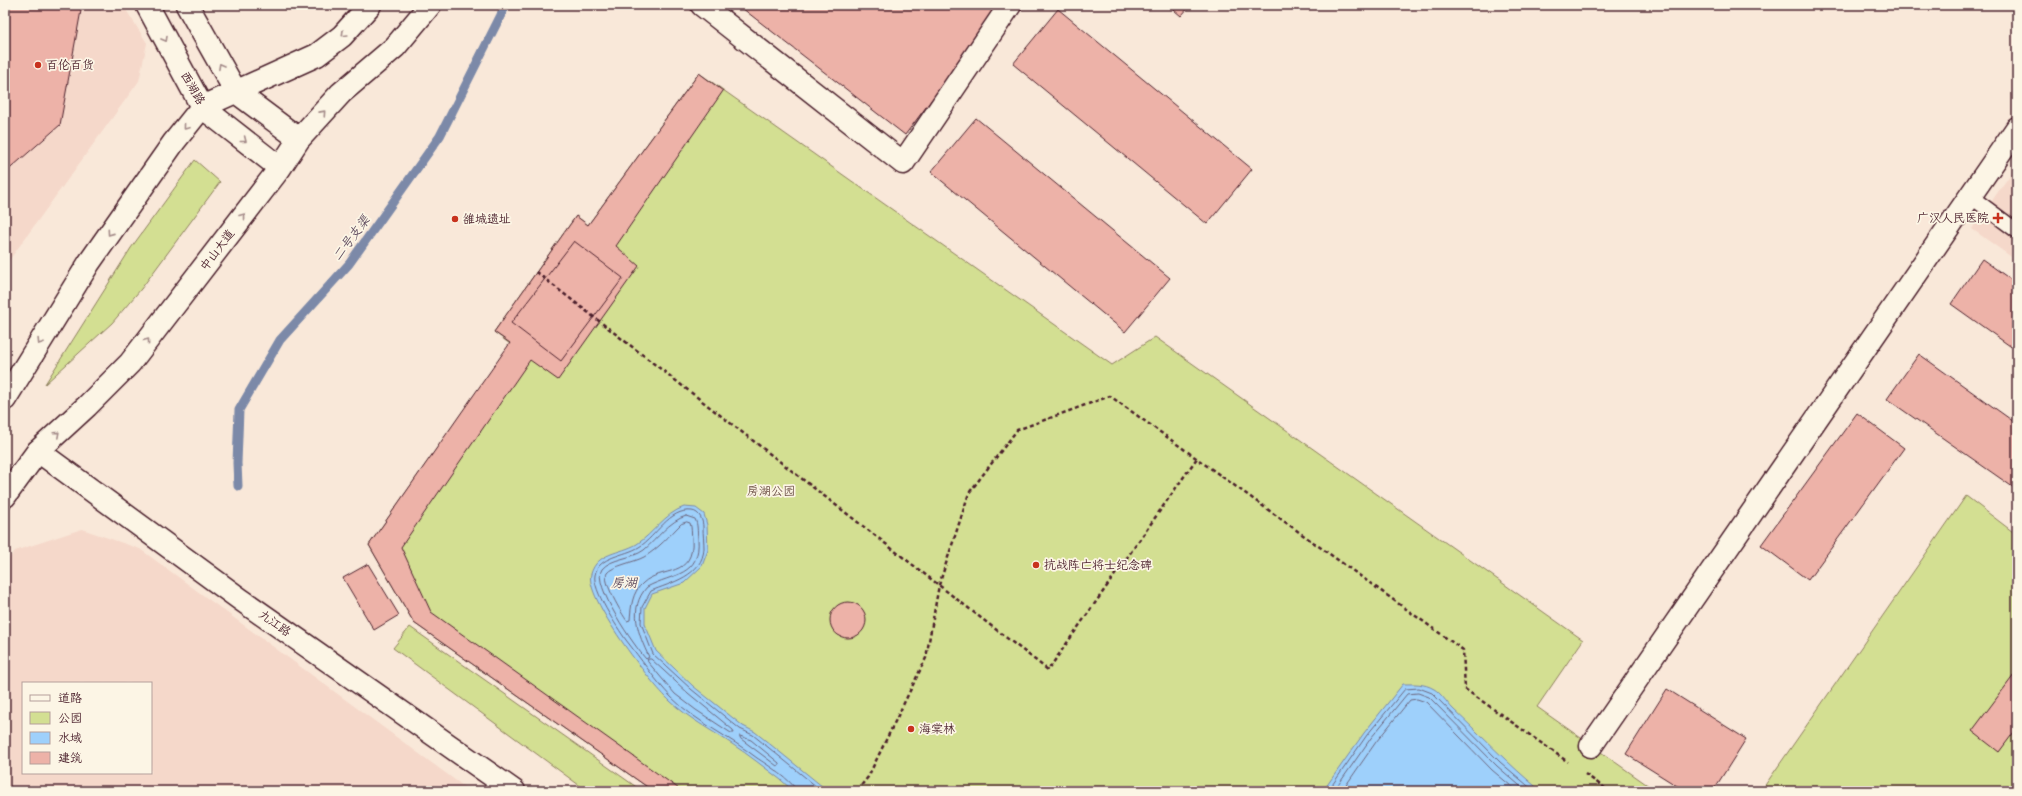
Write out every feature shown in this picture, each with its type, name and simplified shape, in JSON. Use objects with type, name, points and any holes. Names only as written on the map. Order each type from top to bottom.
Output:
[{"type":"street","name":"西湖路","points":[[147,5],[202,107],[280,168]]},
{"type":"street","points":[[187,5],[236,92],[299,139]]},
{"type":"street","points":[[5,399],[89,263],[174,142],[202,107],[317,55],[342,36],[370,5]]},
{"type":"street","name":"中山大道","points":[[5,496],[38,451],[87,406],[130,363],[280,168],[299,139],[341,93],[395,47],[430,5]]},
{"type":"street","points":[[702,5],[903,163],[1010,5]]},
{"type":"street","points":[[1590,746],[2017,128]]},
{"type":"street","name":"九江路","points":[[38,451],[240,599],[514,791]]},
{"type":"lane","points":[[1970,196],[2017,230]]},
{"type":"path","points":[[536,272],[1048,670],[1197,458]]},
{"type":"path","points":[[857,791],[868,777],[926,658],[939,585],[969,493],[1017,430],[1110,396],[1463,650],[1465,689],[1569,763]]},
{"type":"path","points":[[1581,771],[1609,791]]},
{"type":"shaded area","points":[[5,5],[123,5],[147,43],[139,81],[5,266]]},
{"type":"shaded area","name":"广汉人民医院","points":[[2017,165],[2017,261],[1972,229]]},
{"type":"shaded area","points":[[82,529],[140,549],[470,791],[5,791],[5,564],[15,551]]},
{"type":"green space","name":"房湖公园","points":[[699,73],[1112,365],[1155,337],[1583,640],[1537,707],[1656,791],[653,791],[414,623],[369,545],[510,344],[494,332],[576,216],[588,225]]},
{"type":"green space","points":[[195,160],[220,182],[141,289],[112,323],[45,384],[131,248]]},
{"type":"green space","points":[[1966,496],[2017,535],[2017,791],[1761,791]]},
{"type":"green space","points":[[410,627],[642,791],[587,791],[393,648]]},
{"type":"water","name":"房湖","points":[[684,507],[696,508],[704,514],[707,525],[708,550],[702,566],[684,583],[652,594],[645,608],[645,624],[656,651],[693,686],[743,726],[755,732],[828,791],[804,792],[792,790],[745,753],[677,707],[661,692],[635,659],[608,620],[598,601],[592,585],[591,574],[598,561],[610,554],[637,544],[671,514]]},
{"type":"water","points":[[1403,684],[1423,685],[1436,690],[1453,709],[1541,791],[1323,791],[1364,733]]},
{"type":"building","name":"百伦百货","points":[[5,5],[82,5],[60,125],[5,173]]},
{"type":"building","points":[[738,5],[1003,5],[905,135]]},
{"type":"building","points":[[1168,5],[1191,5],[1181,16]]},
{"type":"building","points":[[1058,9],[1252,169],[1207,224],[1013,64]]},
{"type":"building","points":[[699,73],[723,91],[616,246],[639,266],[558,380],[530,360],[401,547],[431,612],[682,791],[653,791],[414,623],[369,545],[510,343],[494,332],[576,216],[588,225]]},
{"type":"building","points":[[976,118],[1170,278],[1125,332],[931,172]]},
{"type":"building","points":[[574,241],[623,278],[561,361],[511,323]]},
{"type":"building","points":[[1982,259],[2017,284],[2017,351],[1951,304]]},
{"type":"building","points":[[1919,354],[2017,424],[2017,490],[1887,399]]},
{"type":"building","points":[[1857,413],[1904,448],[1808,580],[1761,545]]},
{"type":"building","points":[[368,564],[399,615],[374,630],[343,578]]},
{"type":"building","points":[[848,602],[861,607],[866,620],[861,633],[848,638],[835,633],[830,620],[835,607]]},
{"type":"building","points":[[2017,671],[2017,728],[1999,752],[1972,731]]},
{"type":"building","points":[[1667,689],[1746,739],[1713,791],[1685,791],[1626,754]]},
{"type":"waterway","name":"二号支渠","points":[[238,486],[237,463],[239,410],[280,340],[349,264],[440,136],[506,5]]},
{"type":"place","name":"百伦百货","points":[[38,65]]},
{"type":"place","name":"广汉人民医院","points":[[1998,218]]},
{"type":"place","name":"雒城遗址","points":[[455,219]]},
{"type":"place","name":"抗战阵亡将士纪念碑","points":[[1036,565]]},
{"type":"place","name":"海棠林","points":[[911,729]]}]
